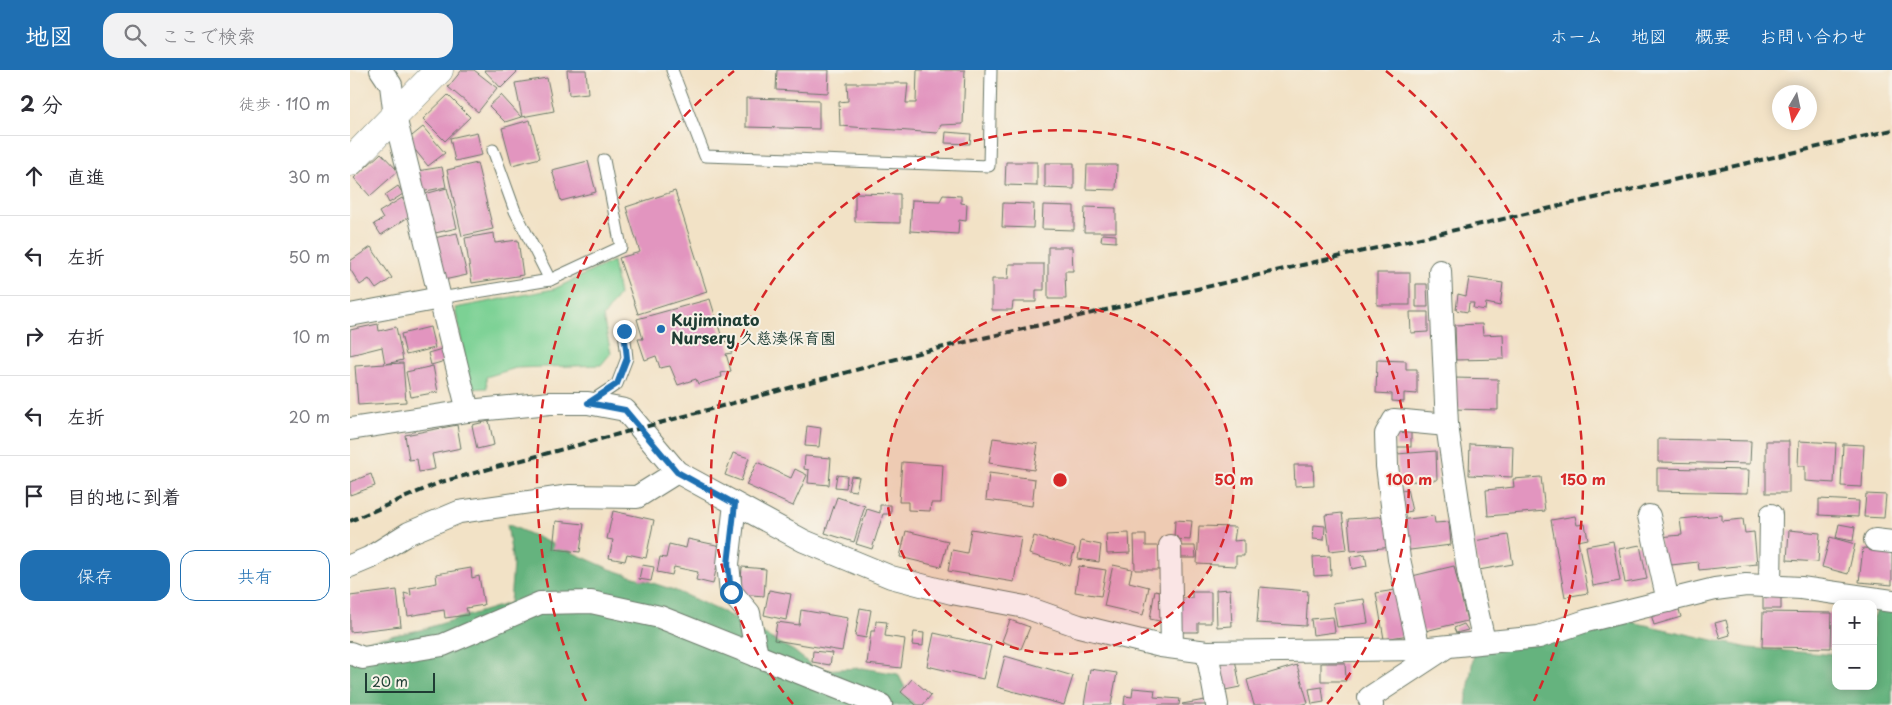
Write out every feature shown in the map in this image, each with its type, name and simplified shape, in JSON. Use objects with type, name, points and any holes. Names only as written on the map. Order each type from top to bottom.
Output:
[{"type":"highway","points":[[350,162],[439,70]]},
{"type":"street","points":[[381,70],[391,84],[395,116],[468,411]]},
{"type":"street","points":[[1440,271],[1447,425],[1468,576],[1484,640]]},
{"type":"street","points":[[350,315],[440,298]]},
{"type":"street","points":[[350,429],[468,411],[550,403],[588,403],[625,410],[677,472],[804,541],[891,577],[952,593],[1025,607],[1080,626],[1172,647],[1207,652],[1418,649],[1484,640],[1539,637],[1586,621],[1715,589],[1746,585],[1801,588],[1892,601]]},
{"type":"street","points":[[1418,649],[1399,559],[1387,466],[1386,434],[1394,420],[1447,425]]},
{"type":"street","points":[[350,566],[369,558],[409,533],[459,512],[570,496],[637,497],[677,472]]},
{"type":"street","points":[[735,504],[728,564],[731,592],[749,613],[757,656]]},
{"type":"street","points":[[1770,586],[1771,515]]},
{"type":"street","points":[[1649,516],[1668,601]]},
{"type":"street","points":[[1170,546],[1172,647]]},
{"type":"street","points":[[350,653],[363,658],[443,645],[540,603],[591,602],[660,617],[881,705]]},
{"type":"street","points":[[1372,705],[1369,698],[1450,645]]},
{"type":"street","points":[[1207,652],[1217,705]]},
{"type":"lane","points":[[672,70],[705,156],[989,166],[991,70]]},
{"type":"lane","points":[[492,150],[515,211],[550,280]]},
{"type":"lane","points":[[440,298],[550,280],[621,246],[604,160]]},
{"type":"lane","points":[[588,403],[617,384],[627,358],[624,331]]},
{"type":"green space","points":[[613,261],[619,295],[603,317],[611,353],[601,365],[516,368],[486,377],[487,388],[471,389],[455,308],[554,289]]},
{"type":"green space","points":[[507,524],[610,569],[674,590],[725,613],[794,651],[817,670],[863,668],[898,674],[914,705],[350,705],[350,641],[360,642],[420,630],[510,603],[513,564]]},
{"type":"green space","points":[[1879,607],[1892,610],[1892,705],[1466,705],[1474,652],[1623,620],[1749,648],[1832,655],[1832,690],[1877,690],[1877,611]]},
{"type":"building","points":[[462,70],[474,70],[497,88],[478,112],[448,87]]},
{"type":"building","points":[[484,70],[519,70],[501,88]]},
{"type":"building","points":[[567,70],[586,70],[588,93],[569,95]]},
{"type":"building","points":[[777,70],[829,70],[828,93],[776,90]]},
{"type":"building","points":[[917,70],[965,70],[963,124],[941,125],[937,133],[840,126],[839,102],[848,101],[847,83],[908,83],[906,103],[916,103]]},
{"type":"building","points":[[547,78],[554,111],[522,117],[515,83]]},
{"type":"building","points":[[448,95],[470,117],[445,141],[423,119]]},
{"type":"building","points":[[501,95],[521,117],[505,122],[489,106]]},
{"type":"building","points":[[746,98],[819,100],[819,129],[746,127]]},
{"type":"building","points":[[530,120],[540,158],[512,165],[502,128]]},
{"type":"building","points":[[423,127],[445,153],[428,166],[407,140]]},
{"type":"building","points":[[477,132],[482,155],[455,161],[450,138]]},
{"type":"building","points":[[946,132],[971,134],[970,144],[945,143]]},
{"type":"building","points":[[381,153],[398,171],[370,196],[354,178]]},
{"type":"building","points":[[588,161],[596,192],[561,201],[552,170]]},
{"type":"building","points":[[1006,162],[1037,162],[1037,186],[1005,185]]},
{"type":"building","points":[[477,163],[493,229],[462,236],[447,170]]},
{"type":"building","points":[[1045,163],[1074,163],[1074,189],[1045,188]]},
{"type":"building","points":[[1087,165],[1117,165],[1116,190],[1086,189]]},
{"type":"building","points":[[442,167],[446,187],[421,192],[417,171]]},
{"type":"building","points":[[398,186],[403,194],[389,203],[385,195]]},
{"type":"building","points":[[447,188],[457,228],[431,234],[421,195]]},
{"type":"building","points":[[675,191],[707,292],[638,314],[619,258],[640,252],[626,207]]},
{"type":"building","points":[[855,193],[900,194],[900,223],[855,222]]},
{"type":"building","points":[[943,195],[961,196],[961,203],[967,204],[966,221],[959,220],[958,234],[910,231],[912,200],[940,201]]},
{"type":"building","points":[[402,198],[413,214],[381,235],[374,224],[383,219],[379,212]]},
{"type":"building","points":[[1003,203],[1034,204],[1033,228],[1002,227]]},
{"type":"building","points":[[1043,205],[1074,206],[1074,230],[1042,229]]},
{"type":"building","points":[[1085,207],[1116,208],[1116,232],[1084,232]]},
{"type":"building","points":[[457,233],[467,275],[444,280],[434,238]]},
{"type":"building","points":[[494,233],[495,243],[518,240],[523,275],[472,283],[465,238]]},
{"type":"building","points":[[1102,234],[1116,235],[1116,242],[1101,241]]},
{"type":"building","points":[[371,247],[392,278],[376,289],[369,279],[360,285],[350,269],[350,261]]},
{"type":"building","points":[[1048,247],[1072,247],[1073,271],[1065,271],[1066,299],[1048,299]]},
{"type":"building","points":[[1009,264],[1044,264],[1044,290],[1036,290],[1036,302],[1013,302],[1012,310],[992,310],[992,279],[1008,279]]},
{"type":"building","points":[[1377,273],[1410,273],[1410,305],[1377,305]]},
{"type":"building","points":[[1469,278],[1503,283],[1500,306],[1486,303],[1485,310],[1473,308],[1474,303],[1469,303],[1468,312],[1456,310],[1458,294],[1466,296]]},
{"type":"building","points":[[1416,284],[1427,284],[1428,307],[1416,307]]},
{"type":"building","points":[[710,299],[723,341],[728,342],[732,353],[726,354],[731,371],[721,373],[722,377],[698,384],[696,379],[678,385],[670,366],[660,368],[656,356],[645,360],[638,339],[643,339],[637,319]]},
{"type":"building","points":[[1410,312],[1428,312],[1428,332],[1411,333]]},
{"type":"building","points":[[378,324],[379,331],[396,327],[403,360],[386,364],[403,363],[406,402],[358,405],[355,366],[385,364],[382,347],[350,355],[350,330]]},
{"type":"building","points":[[1482,324],[1483,335],[1503,334],[1504,359],[1456,360],[1455,325]]},
{"type":"building","points":[[430,327],[435,348],[406,355],[401,334]]},
{"type":"building","points":[[442,349],[445,361],[431,365],[428,353]]},
{"type":"building","points":[[1377,360],[1406,361],[1406,369],[1417,369],[1417,394],[1404,393],[1404,402],[1392,401],[1392,394],[1376,393]]},
{"type":"building","points":[[433,366],[438,392],[411,397],[406,372]]},
{"type":"building","points":[[1453,378],[1498,379],[1498,410],[1452,409]]},
{"type":"building","points":[[489,421],[494,445],[477,449],[472,425]]},
{"type":"building","points":[[457,425],[461,448],[432,454],[435,469],[419,472],[417,459],[409,460],[405,435]]},
{"type":"building","points":[[807,426],[821,428],[819,447],[805,446]]},
{"type":"building","points":[[1396,427],[1411,427],[1411,447],[1396,447]]},
{"type":"building","points":[[993,438],[1038,444],[1034,470],[989,463]]},
{"type":"building","points":[[1658,439],[1751,441],[1750,464],[1658,462]]},
{"type":"building","points":[[1766,441],[1789,441],[1789,493],[1766,493]]},
{"type":"building","points":[[1799,441],[1836,443],[1834,483],[1805,481],[1805,466],[1798,466]]},
{"type":"building","points":[[1470,444],[1513,446],[1512,477],[1469,475]]},
{"type":"building","points":[[1843,444],[1864,445],[1862,487],[1841,486]]},
{"type":"building","points":[[1436,451],[1437,480],[1399,482],[1397,454]]},
{"type":"building","points":[[733,453],[749,458],[741,481],[725,475]]},
{"type":"building","points":[[805,456],[831,458],[829,485],[808,483],[809,470],[804,469]]},
{"type":"building","points":[[757,462],[791,478],[795,469],[807,475],[793,506],[746,485]]},
{"type":"building","points":[[902,462],[943,465],[941,503],[931,503],[930,511],[908,510],[908,502],[899,502]]},
{"type":"building","points":[[1294,465],[1313,465],[1314,485],[1295,486]]},
{"type":"building","points":[[1657,468],[1749,470],[1748,493],[1657,491]]},
{"type":"building","points":[[989,473],[1035,479],[1032,506],[986,500]]},
{"type":"building","points":[[371,474],[375,486],[350,495],[350,482]]},
{"type":"building","points":[[837,475],[847,476],[846,488],[835,487]]},
{"type":"building","points":[[851,476],[859,477],[856,491],[848,490]]},
{"type":"building","points":[[1541,477],[1545,511],[1488,516],[1486,490],[1514,487],[1513,479]]},
{"type":"building","points":[[1407,489],[1412,511],[1401,513],[1397,491]]},
{"type":"building","points":[[1866,494],[1886,495],[1884,518],[1864,517]]},
{"type":"building","points":[[837,497],[865,506],[854,542],[825,533]]},
{"type":"building","points":[[1819,499],[1859,501],[1858,517],[1819,515]]},
{"type":"building","points":[[880,505],[891,505],[891,514],[883,514],[872,549],[856,544],[867,509],[880,513]]},
{"type":"building","points":[[613,511],[654,520],[646,558],[627,554],[625,561],[609,558],[613,540],[607,539]]},
{"type":"building","points":[[1342,513],[1347,549],[1330,551],[1325,515]]},
{"type":"building","points":[[1722,515],[1722,521],[1743,519],[1745,533],[1754,532],[1757,564],[1699,570],[1698,562],[1662,566],[1659,537],[1682,535],[1680,519]]},
{"type":"building","points":[[1390,516],[1393,547],[1351,551],[1348,519]]},
{"type":"building","points":[[1434,516],[1435,523],[1449,522],[1451,545],[1402,551],[1399,520]]},
{"type":"building","points":[[1575,516],[1577,525],[1585,524],[1588,539],[1578,541],[1588,593],[1565,597],[1551,520]]},
{"type":"building","points":[[1175,520],[1192,521],[1190,540],[1174,539]]},
{"type":"building","points":[[556,521],[584,524],[580,552],[553,549]]},
{"type":"building","points":[[1839,524],[1855,527],[1853,541],[1836,538]]},
{"type":"building","points":[[1314,525],[1325,526],[1324,540],[1313,539]]},
{"type":"building","points":[[1199,526],[1236,527],[1234,541],[1244,540],[1244,556],[1236,556],[1236,566],[1197,564]]},
{"type":"building","points":[[971,529],[1021,537],[1014,582],[948,571],[952,550],[967,553]]},
{"type":"building","points":[[1789,530],[1820,533],[1818,562],[1787,560]]},
{"type":"building","points":[[906,531],[948,541],[941,567],[900,557]]},
{"type":"building","points":[[1129,533],[1130,553],[1107,554],[1106,534]]},
{"type":"building","points":[[1134,535],[1146,535],[1146,546],[1160,546],[1160,570],[1135,570]]},
{"type":"building","points":[[1508,535],[1513,564],[1479,570],[1474,541]]},
{"type":"building","points":[[1034,536],[1075,548],[1070,566],[1029,554]]},
{"type":"building","points":[[1830,537],[1855,544],[1848,574],[1822,567]]},
{"type":"building","points":[[688,539],[721,546],[713,584],[696,580],[698,572],[674,567],[672,575],[657,572],[660,557],[666,558],[669,544],[686,548]]},
{"type":"building","points":[[1081,541],[1101,545],[1099,562],[1078,559]]},
{"type":"building","points":[[1613,541],[1620,581],[1593,586],[1586,546]]},
{"type":"building","points":[[1640,545],[1647,579],[1625,583],[1619,549]]},
{"type":"building","points":[[1181,546],[1195,546],[1196,558],[1181,558]]},
{"type":"building","points":[[1863,548],[1892,551],[1892,585],[1859,582]]},
{"type":"building","points":[[1365,554],[1367,566],[1352,569],[1350,557]]},
{"type":"building","points":[[1330,556],[1331,575],[1314,576],[1313,557]]},
{"type":"building","points":[[642,565],[654,567],[651,581],[639,579]]},
{"type":"building","points":[[1113,565],[1132,569],[1129,582],[1149,587],[1143,615],[1104,606]]},
{"type":"building","points":[[1079,566],[1106,570],[1101,596],[1075,592]]},
{"type":"building","points":[[1454,566],[1467,621],[1421,632],[1408,577]]},
{"type":"building","points":[[742,567],[766,569],[764,596],[740,594]]},
{"type":"building","points":[[471,568],[472,578],[479,576],[484,605],[466,608],[468,615],[445,618],[444,610],[408,616],[404,593],[411,595],[410,588],[437,583],[436,574]]},
{"type":"building","points":[[1260,587],[1308,591],[1306,626],[1257,623]]},
{"type":"building","points":[[1230,589],[1232,626],[1217,627],[1216,590]]},
{"type":"building","points":[[1402,589],[1409,635],[1384,639],[1376,593]]},
{"type":"building","points":[[397,590],[401,626],[350,632],[350,596]]},
{"type":"building","points":[[769,590],[791,594],[786,620],[764,615]]},
{"type":"building","points":[[1155,590],[1169,593],[1164,622],[1150,619]]},
{"type":"building","points":[[1192,592],[1211,592],[1211,623],[1198,623],[1198,632],[1179,632],[1180,598],[1192,598]]},
{"type":"building","points":[[1781,595],[1781,609],[1763,609],[1763,596]]},
{"type":"building","points":[[1364,599],[1368,623],[1337,627],[1333,603]]},
{"type":"building","points":[[1678,606],[1681,617],[1654,625],[1651,614]]},
{"type":"building","points":[[860,608],[871,610],[866,638],[855,636]]},
{"type":"building","points":[[801,610],[848,618],[842,651],[774,640],[777,622],[799,625]]},
{"type":"building","points":[[1763,612],[1832,613],[1831,648],[1762,647]]},
{"type":"building","points":[[1333,617],[1335,632],[1313,635],[1311,619]]},
{"type":"building","points":[[1010,620],[1030,627],[1021,649],[1002,641]]},
{"type":"building","points":[[1726,620],[1730,635],[1720,638],[1715,623]]},
{"type":"building","points":[[876,621],[887,622],[885,636],[905,639],[901,668],[867,664],[871,631],[875,631]]},
{"type":"building","points":[[1464,624],[1468,630],[1456,633],[1454,628]]},
{"type":"building","points":[[914,632],[924,633],[923,646],[912,645]]},
{"type":"building","points":[[934,633],[991,646],[983,679],[927,666]]},
{"type":"building","points":[[813,651],[832,653],[830,665],[812,662]]},
{"type":"building","points":[[1005,656],[1073,676],[1064,705],[997,687]]},
{"type":"building","points":[[1235,659],[1240,687],[1225,690],[1219,662]]},
{"type":"building","points":[[1321,663],[1345,663],[1346,681],[1321,681]]},
{"type":"building","points":[[1297,665],[1308,703],[1300,705],[1254,705],[1247,680]]},
{"type":"building","points":[[1090,669],[1117,673],[1111,705],[1084,705]]},
{"type":"building","points":[[912,679],[931,695],[923,705],[916,705],[901,692]]},
{"type":"building","points":[[1322,687],[1324,702],[1312,704],[1309,689]]},
{"type":"building","points":[[1133,688],[1155,690],[1154,697],[1180,699],[1179,705],[1124,705],[1125,696],[1132,697]]},
{"type":"building","points":[[1205,700],[1206,705],[1182,704]]},
{"type":"railway","points":[[350,521],[441,482],[922,352],[1892,130]]},
{"type":"place","name":"Kujiminato Nursery 久慈湊保育園","points":[[661,329]]},
{"type":"route","points":[[624,331],[627,358],[617,384],[588,403],[625,410],[677,472],[735,504],[728,564],[731,592]]}]
